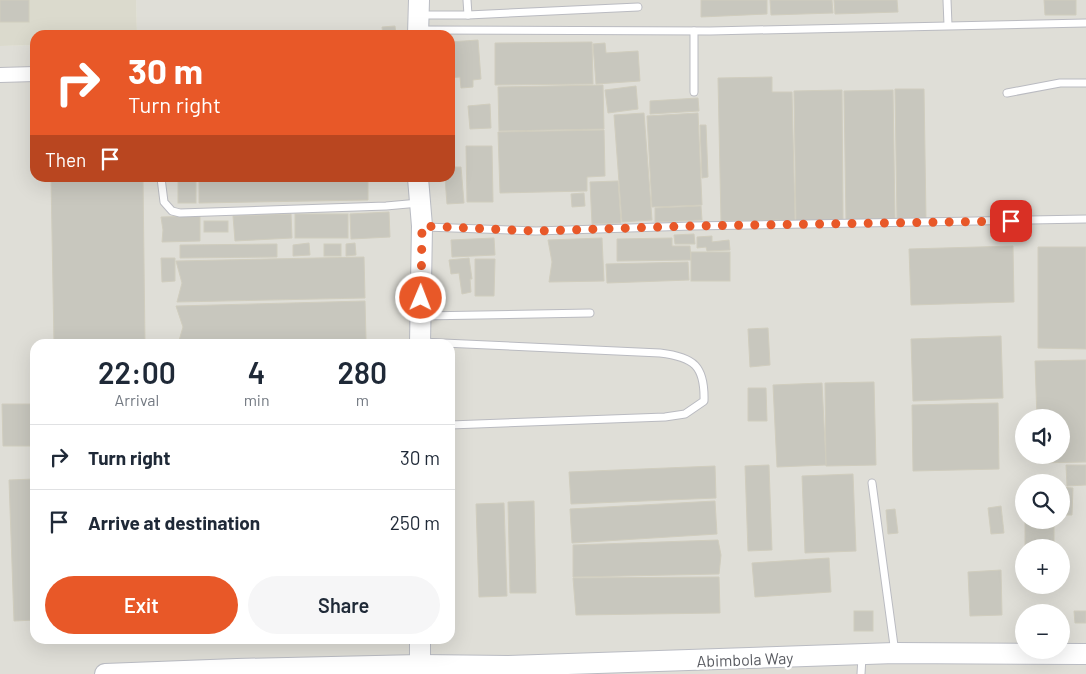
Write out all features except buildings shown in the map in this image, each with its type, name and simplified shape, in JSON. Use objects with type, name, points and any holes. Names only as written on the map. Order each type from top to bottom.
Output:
[{"type":"street","points":[[0,75],[30,74]]},
{"type":"street","points":[[418,182],[422,226],[420,339]]},
{"type":"street","points":[[420,644],[420,665]]},
{"type":"street","name":"Abimbola Way","points":[[105,674],[420,665],[862,665],[895,653],[1086,654]]},
{"type":"lane","points":[[467,0],[468,15]]},
{"type":"lane","points":[[948,0],[948,25]]},
{"type":"lane","points":[[419,20],[468,15],[638,7]]},
{"type":"lane","points":[[419,20],[694,31],[1086,24]]},
{"type":"lane","points":[[694,31],[694,92]]},
{"type":"lane","points":[[1007,92],[1060,83],[1086,82]]},
{"type":"lane","points":[[162,182],[164,202],[172,212],[180,213],[386,206],[420,203]]},
{"type":"lane","points":[[422,226],[536,231],[692,226],[1086,219]]},
{"type":"lane","points":[[421,316],[590,313]]},
{"type":"lane","points":[[455,344],[680,355],[694,364],[701,373],[705,384],[704,401],[685,414],[665,417],[455,424]]},
{"type":"lane","points":[[872,483],[895,653]]},
{"type":"shaded area","points":[[0,0],[136,0],[137,30],[30,30],[30,45],[0,46]]},
{"type":"shaded area","points":[[136,0],[1086,0],[1086,674],[0,674],[0,46],[30,45],[30,182],[455,182],[455,30],[137,30]]},
{"type":"route","points":[[421,298],[422,226],[536,231],[692,226],[1011,221]]}]
